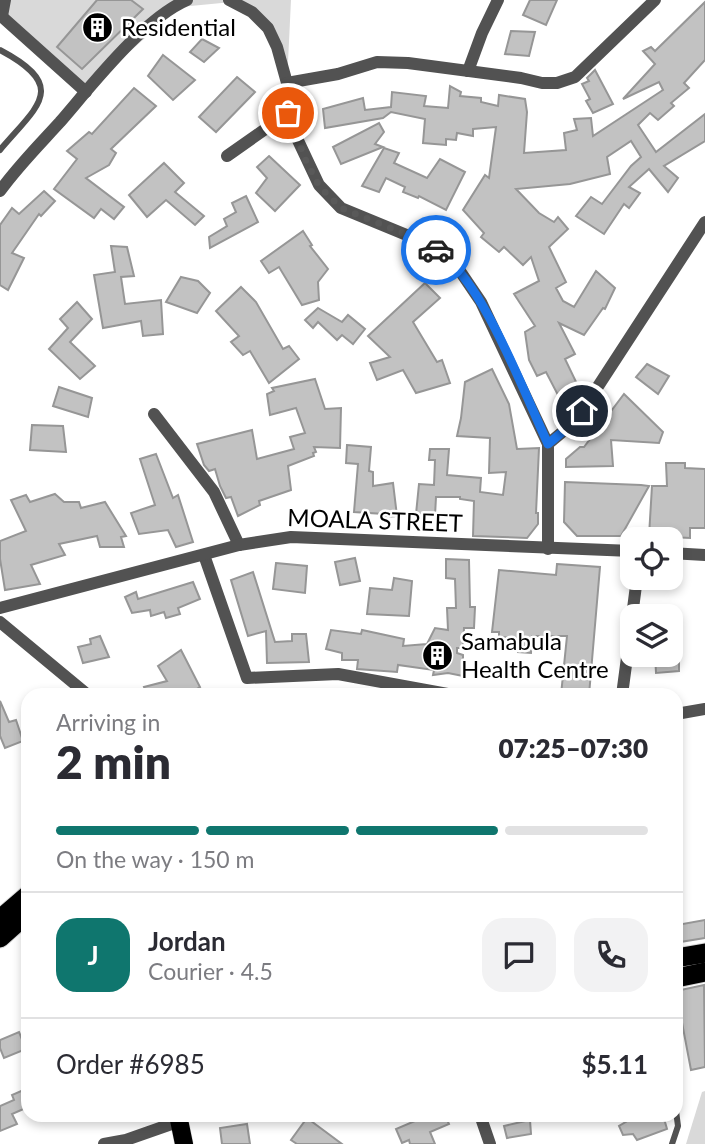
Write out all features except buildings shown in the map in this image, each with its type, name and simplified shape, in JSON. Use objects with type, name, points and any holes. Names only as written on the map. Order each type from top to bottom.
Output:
[{"type":"highway","points":[[0,919],[21,901]]},
{"type":"highway","points":[[0,938],[21,919]]},
{"type":"highway","points":[[683,957],[705,953]]},
{"type":"highway","points":[[683,977],[705,972]]},
{"type":"main road","points":[[180,1122],[184,1144]]},
{"type":"street","points":[[5,0],[1,15],[86,92]]},
{"type":"street","points":[[2,184],[154,21],[170,7],[187,0]]},
{"type":"street","points":[[229,0],[252,12],[268,28],[277,47],[287,83],[288,113],[319,186],[341,208],[410,236],[440,253],[460,271],[481,302],[548,444],[548,549]]},
{"type":"street","points":[[468,71],[498,0]]},
{"type":"street","points":[[287,83],[338,74],[377,62],[408,63],[556,83],[575,76],[655,0]]},
{"type":"street","points":[[227,156],[288,113]]},
{"type":"street","points":[[548,444],[582,411],[705,222]]},
{"type":"street","points":[[154,414],[214,492],[239,545]]},
{"type":"street","name":"MOALA STREET","points":[[0,608],[239,545],[291,537],[620,551]]},
{"type":"street","points":[[683,554],[705,555]]},
{"type":"street","points":[[204,555],[247,678],[338,674],[415,688]]},
{"type":"street","points":[[0,622],[80,688]]},
{"type":"street","points":[[623,688],[626,667]]},
{"type":"street","points":[[683,713],[705,709]]},
{"type":"street","points":[[104,1144],[126,1140],[169,1122]]},
{"type":"street","points":[[482,1122],[490,1144]]},
{"type":"lane","points":[[0,50],[17,59],[37,78],[42,97],[0,150]]},
{"type":"lane","points":[[672,1144],[677,1122]]},
{"type":"shaded area","points":[[7,0],[291,0],[287,83],[272,27],[232,2],[180,7],[83,93],[4,16]]},
{"type":"shaded area","points":[[705,1091],[705,1144],[686,1144],[702,1092]]},
{"type":"way so far","points":[[288,113],[306,161],[319,186],[341,208],[410,236],[436,250]]},
{"type":"place","name":"Residential","points":[[98,28]]},
{"type":"place","name":"Samabula Health Centre","points":[[438,656]]},
{"type":"route","points":[[436,250],[460,271],[481,302],[548,444],[582,411]]}]
